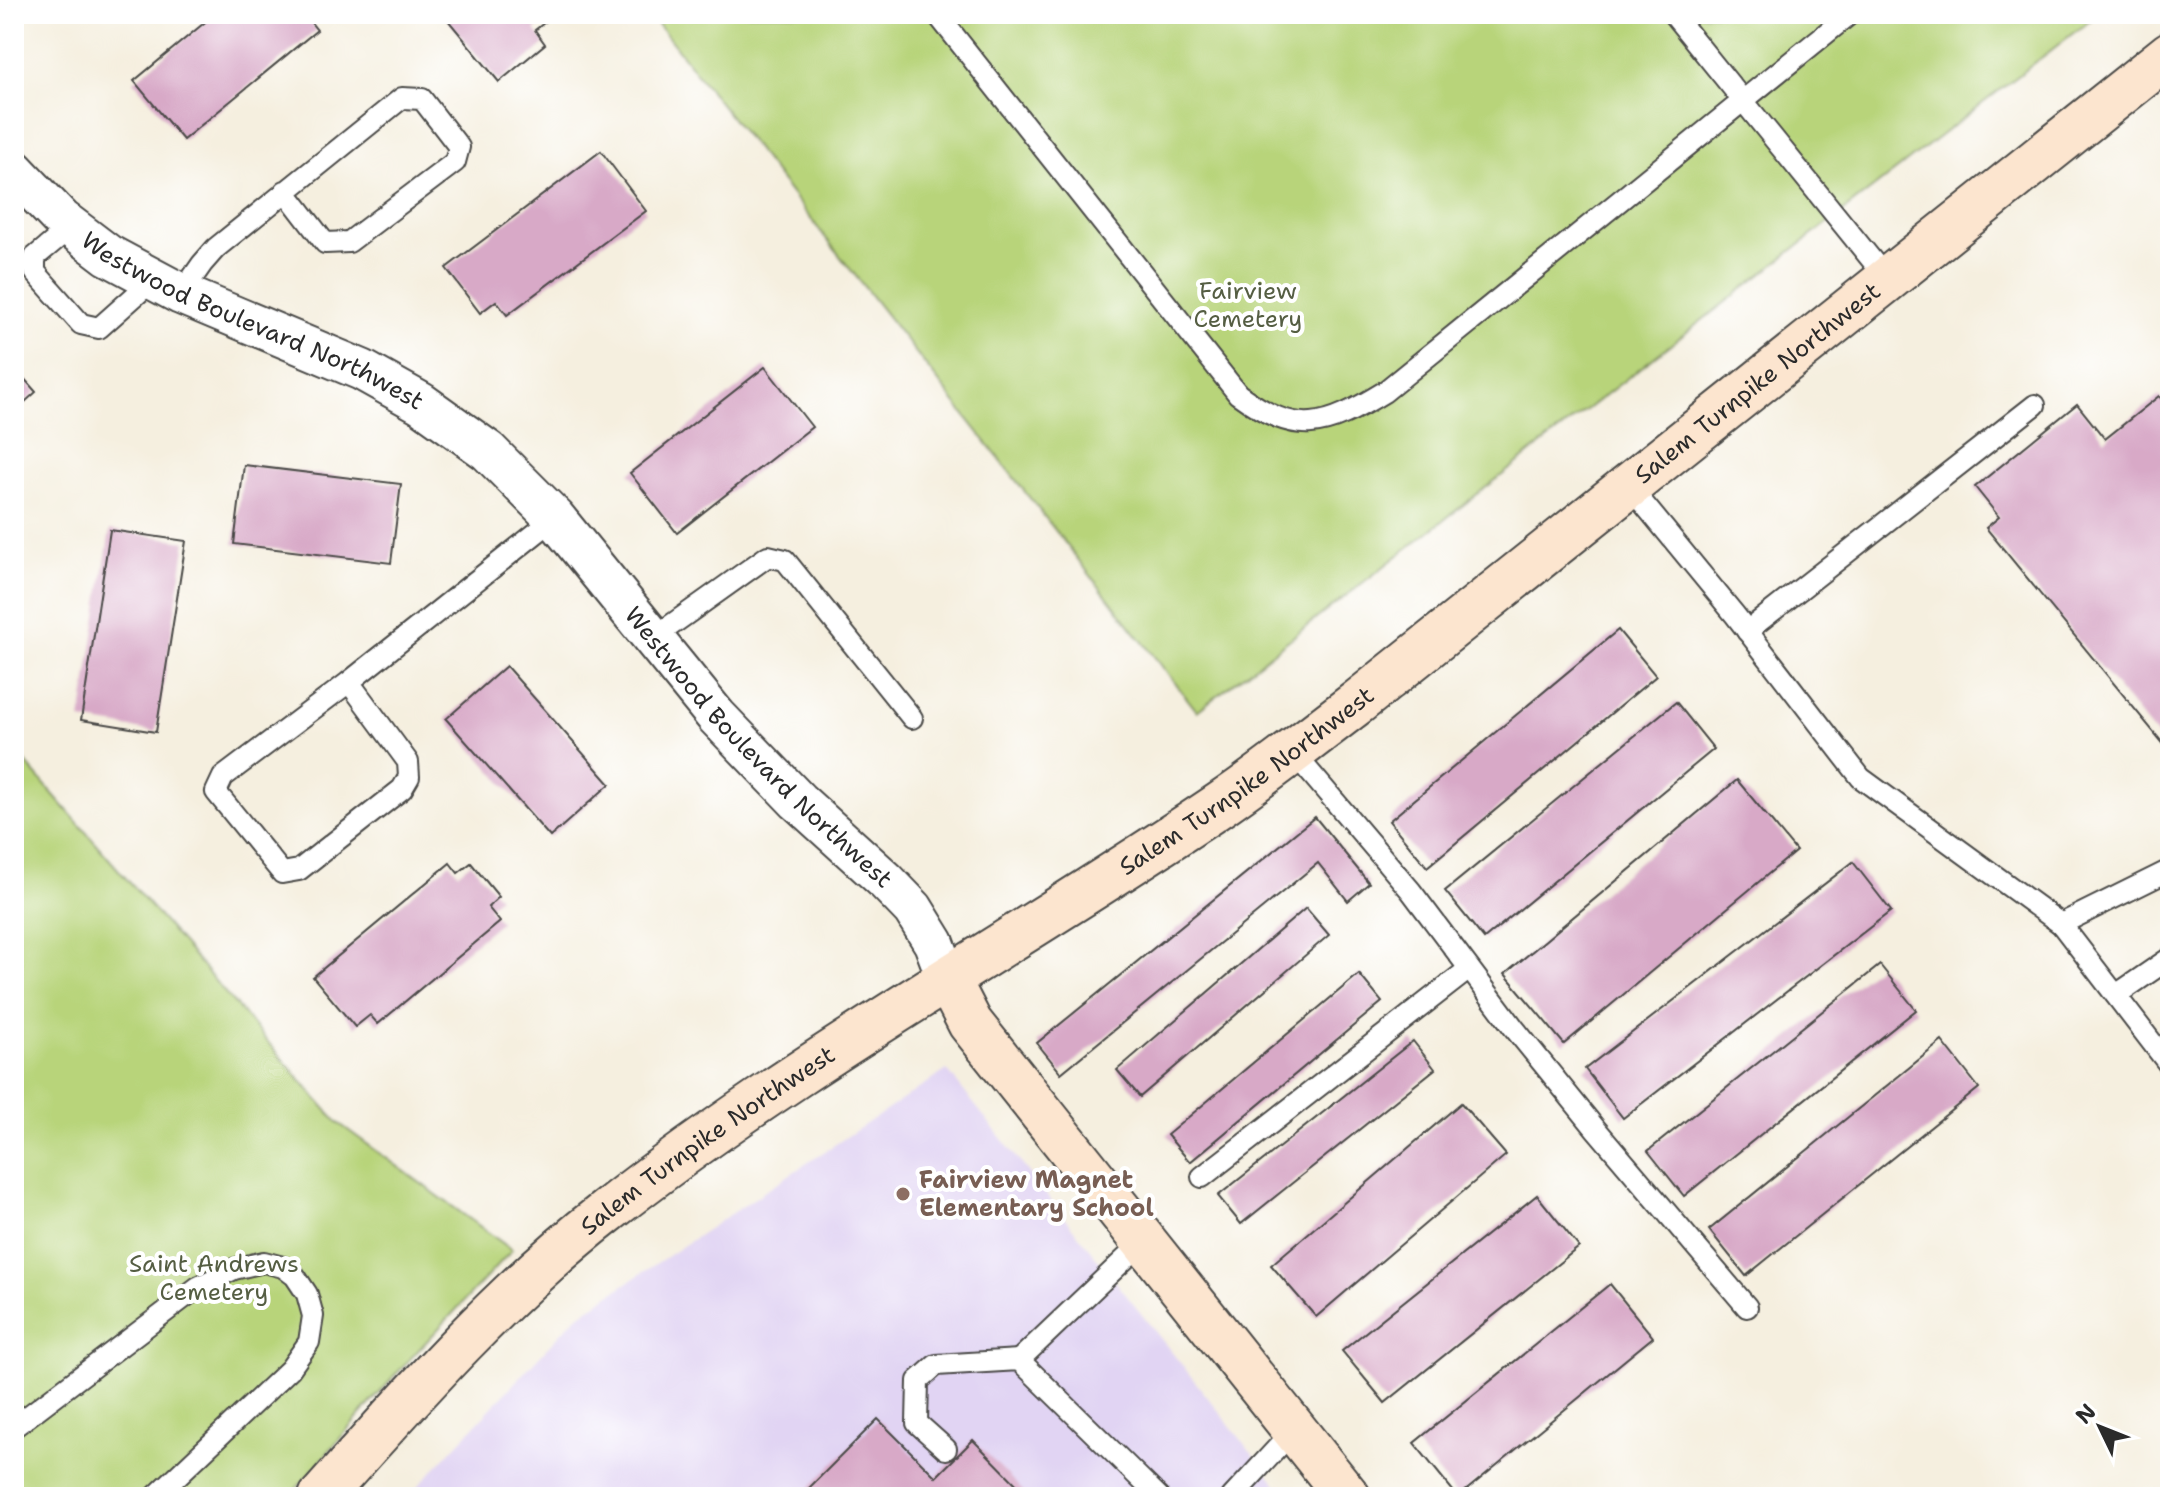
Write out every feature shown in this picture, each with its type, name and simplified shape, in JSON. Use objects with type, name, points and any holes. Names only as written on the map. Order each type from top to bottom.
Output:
[{"type":"street","name":"Salem Turnpike Northwest","points":[[321,1497],[440,1363],[538,1269],[605,1213],[728,1121],[1222,803],[1358,702],[2170,54]]},
{"type":"street","name":"Westwood Boulevard Northwest","points":[[14,170],[71,227],[108,255],[168,287],[362,370],[421,403],[488,451],[555,518],[716,716],[798,801],[913,909],[934,943],[948,980],[970,1023],[1348,1497]]},
{"type":"lane","points":[[937,14],[1238,394],[1263,412],[1285,421],[1315,424],[1346,415],[1384,392],[1850,14]]},
{"type":"lane","points":[[1673,14],[1888,280]]},
{"type":"lane","points":[[71,227],[35,257],[35,272],[81,324],[99,328],[202,264],[216,248],[285,191],[402,98],[422,99],[459,147],[455,162],[349,242],[325,243],[285,191]]},
{"type":"lane","points":[[1747,631],[2035,405]]},
{"type":"lane","points":[[1629,486],[1861,778],[2061,924],[2170,1066]]},
{"type":"lane","points":[[349,682],[408,762],[409,777],[402,789],[299,870],[282,873],[216,792],[223,777],[349,682],[555,518]]},
{"type":"lane","points":[[653,638],[768,556],[785,560],[912,718]]},
{"type":"lane","points":[[1292,751],[1411,891],[1595,1128],[1747,1307]]},
{"type":"lane","points":[[2061,924],[2170,870]]},
{"type":"lane","points":[[2116,995],[2170,958]]},
{"type":"lane","points":[[1202,1177],[1469,969]]},
{"type":"lane","points":[[946,1449],[917,1423],[918,1381],[936,1365],[1019,1360],[1144,1241]]},
{"type":"lane","points":[[14,1427],[198,1287],[234,1269],[264,1262],[283,1267],[295,1276],[307,1294],[313,1316],[309,1342],[290,1369],[155,1497]]},
{"type":"lane","points":[[1019,1360],[1159,1497]]},
{"type":"lane","points":[[1232,1497],[1294,1430]]},
{"type":"shaded area","name":"Fairview Magnet Elementary School","points":[[947,1070],[1287,1497],[408,1497],[576,1317]]},
{"type":"green space","name":"Fairview Cemetery","points":[[650,14],[2098,14],[1197,711]]},
{"type":"green space","name":"Saint Andrews Cemetery","points":[[14,749],[337,1122],[512,1250],[398,1372],[289,1497],[14,1497]]},
{"type":"building","points":[[215,14],[304,14],[317,30],[183,140],[134,81]]},
{"type":"building","points":[[443,14],[544,14],[549,19],[535,30],[545,44],[499,82]]},
{"type":"building","points":[[601,151],[646,211],[507,315],[496,301],[480,313],[446,268]]},
{"type":"building","points":[[14,367],[36,392],[14,412]]},
{"type":"building","points":[[765,367],[812,427],[677,533],[630,473]]},
{"type":"building","points":[[2159,396],[2170,410],[2170,752],[1986,528],[1999,517],[1975,487],[2077,404],[2105,439]]},
{"type":"building","points":[[244,465],[401,484],[391,563],[234,544]]},
{"type":"building","points":[[110,530],[186,541],[156,732],[81,720]]},
{"type":"building","points":[[1618,630],[1656,676],[1427,867],[1389,821]]},
{"type":"building","points":[[506,666],[610,784],[550,837],[446,719]]},
{"type":"building","points":[[1676,702],[1714,749],[1484,939],[1445,891]]},
{"type":"building","points":[[1737,780],[1796,851],[1564,1044],[1505,974]]},
{"type":"building","points":[[1315,817],[1369,883],[1348,901],[1318,863],[1061,1073],[1037,1043]]},
{"type":"building","points":[[1853,862],[1891,911],[1623,1118],[1585,1069]]},
{"type":"building","points":[[450,863],[458,873],[471,863],[499,897],[488,907],[500,922],[378,1024],[370,1015],[355,1027],[313,977]]},
{"type":"building","points":[[1306,908],[1329,935],[1140,1097],[1117,1070]]},
{"type":"building","points":[[1880,965],[1916,1010],[1684,1196],[1648,1151]]},
{"type":"building","points":[[1359,974],[1382,1002],[1190,1162],[1167,1135]]},
{"type":"building","points":[[1413,1041],[1435,1069],[1241,1224],[1218,1196]]},
{"type":"building","points":[[1942,1041],[1979,1088],[1746,1276],[1709,1230]]},
{"type":"building","points":[[1461,1103],[1506,1155],[1316,1317],[1271,1265]]},
{"type":"building","points":[[1537,1195],[1579,1247],[1385,1403],[1342,1351]]},
{"type":"building","points":[[1610,1284],[1653,1337],[1458,1497],[1414,1443]]},
{"type":"building","points":[[878,1419],[936,1477],[973,1440],[1026,1494],[1024,1497],[800,1497]]},
{"type":"place","name":"Fairview Magnet Elementary School","points":[[903,1194]]}]
